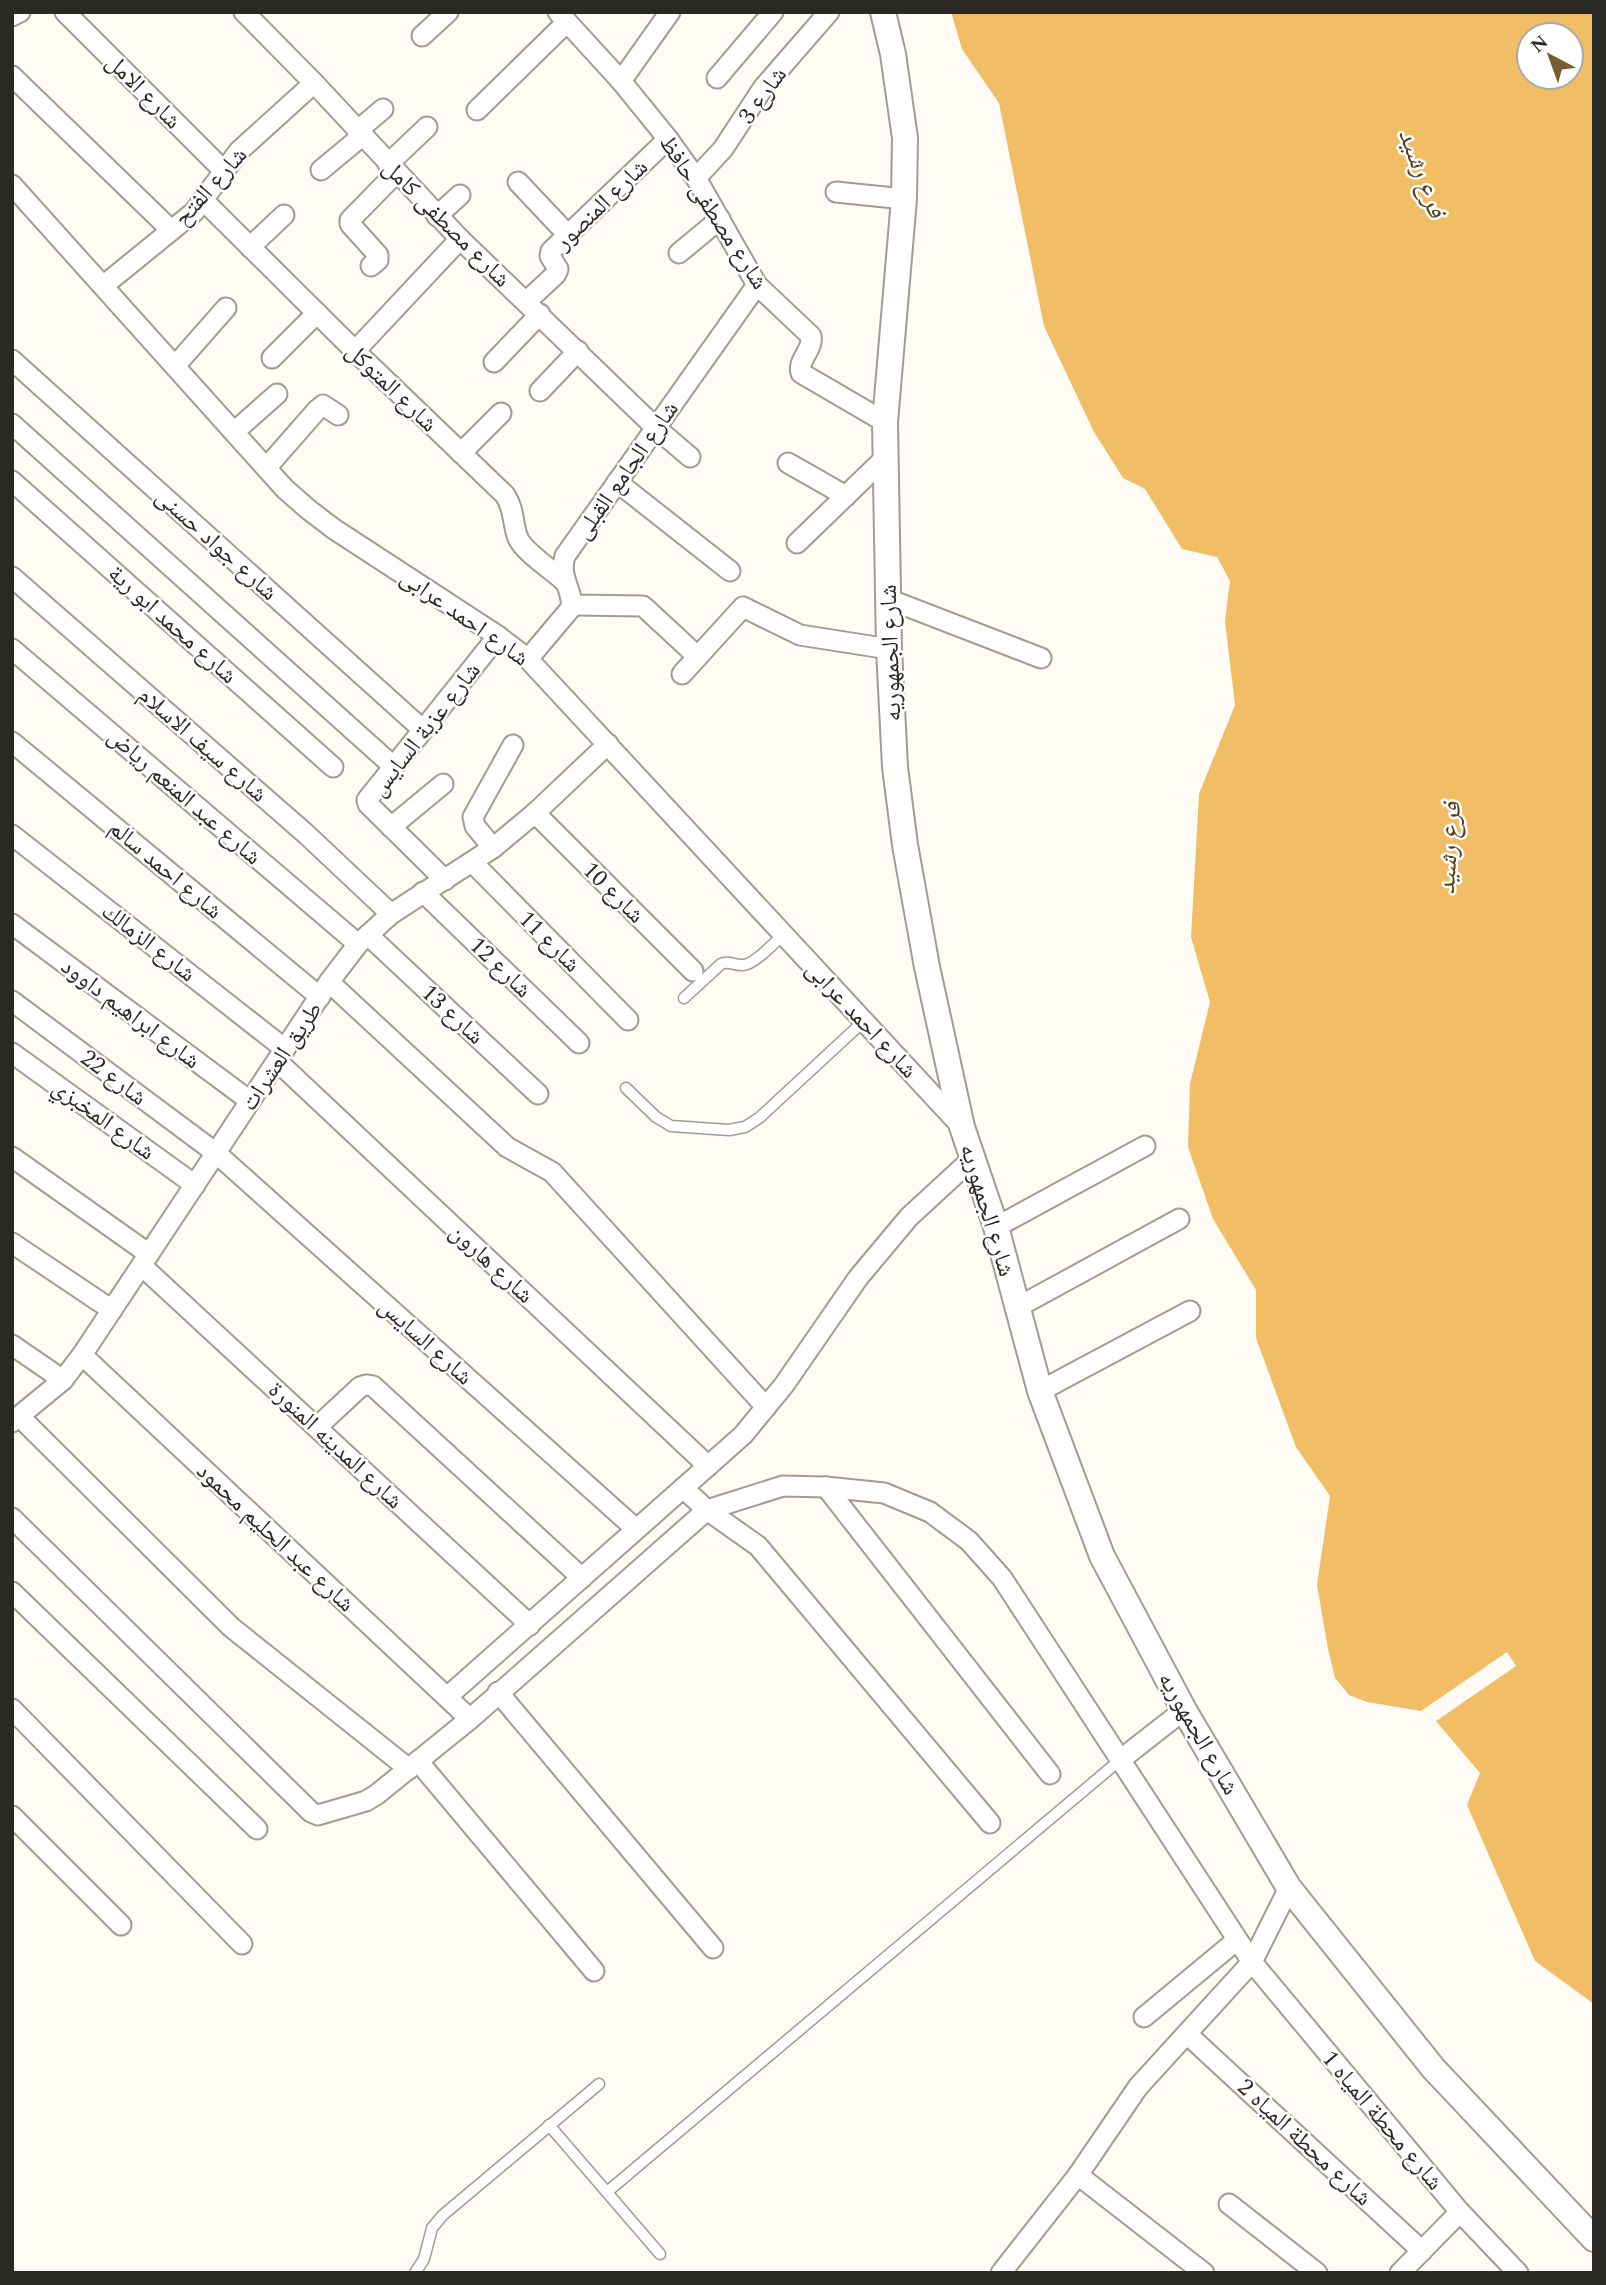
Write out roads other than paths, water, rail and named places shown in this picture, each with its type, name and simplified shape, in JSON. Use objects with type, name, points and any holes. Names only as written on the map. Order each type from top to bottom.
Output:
[{"type":"street","points":[[12,16],[20,12]]},
{"type":"street","name":"شارع الامل","points":[[65,12],[223,170]]},
{"type":"street","name":"شارع مصطفى كامل","points":[[244,12],[460,239],[656,428],[690,457]]},
{"type":"street","points":[[422,36],[448,12]]},
{"type":"street","points":[[621,80],[670,12]]},
{"type":"street","points":[[717,78],[773,12]]},
{"type":"street","name":"شارع 3","points":[[696,178],[723,149],[763,88],[829,12]]},
{"type":"street","name":"شارع الجمهوريه","points":[[883,12],[893,54],[905,138],[904,199],[885,422],[889,649],[895,766],[905,845],[927,967],[962,1127],[996,1227],[1040,1391],[1102,1556],[1184,1710],[1289,1888],[1433,2068],[1594,2239]]},
{"type":"street","points":[[477,110],[563,17]]},
{"type":"street","name":"شارع مصطفى حافظ","points":[[563,17],[621,80],[668,139],[696,178],[757,285],[812,338],[800,366],[801,373],[885,422]]},
{"type":"street","points":[[12,76],[171,230]]},
{"type":"street","name":"شارع الفتح","points":[[103,286],[188,217],[223,170],[257,134],[314,83]]},
{"type":"street","points":[[321,170],[383,109]]},
{"type":"street","points":[[371,266],[378,260],[378,255],[349,224],[349,219],[427,127]]},
{"type":"street","name":"شارع المنصور","points":[[533,308],[556,274],[557,266],[549,255],[668,139]]},
{"type":"street","points":[[518,182],[568,235]]},
{"type":"street","name":"شارع احمد عرابى","points":[[12,185],[285,489],[317,516],[498,636],[528,659],[962,1127]]},
{"type":"street","points":[[836,192],[904,199]]},
{"type":"street","points":[[437,216],[460,195]]},
{"type":"street","name":"شارع المتوكل","points":[[203,200],[505,495],[513,510],[520,543],[564,581]]},
{"type":"street","points":[[250,247],[284,215]]},
{"type":"street","points":[[679,253],[720,219]]},
{"type":"street","points":[[355,351],[460,239]]},
{"type":"street","name":"شارع الجامع القبلى","points":[[572,605],[564,581],[565,556],[757,285]]},
{"type":"street","points":[[175,366],[226,308]]},
{"type":"street","points":[[494,362],[533,308]]},
{"type":"street","points":[[272,358],[317,313]]},
{"type":"street","points":[[540,391],[578,351]]},
{"type":"street","name":"شارع جواد حسنى","points":[[12,360],[422,729]]},
{"type":"street","points":[[234,432],[277,394]]},
{"type":"street","points":[[267,467],[323,405],[338,415]]},
{"type":"street","points":[[461,453],[500,413]]},
{"type":"street","points":[[12,424],[393,766]]},
{"type":"street","points":[[797,543],[885,458]]},
{"type":"street","points":[[788,463],[846,496]]},
{"type":"street","name":"شارع محمد ابو رية","points":[[12,481],[333,767]]},
{"type":"street","points":[[617,482],[730,570]]},
{"type":"street","name":"شارع سيف الاسلام","points":[[12,577],[306,834],[391,914]]},
{"type":"street","points":[[888,599],[1041,658]]},
{"type":"street","points":[[528,659],[572,605],[643,606],[697,656]]},
{"type":"street","points":[[682,674],[743,607],[806,637],[889,649]]},
{"type":"street","name":"شارع عزبة السايس","points":[[445,880],[367,800],[498,636]]},
{"type":"street","name":"شارع عبد المنعم رياض","points":[[12,649],[363,939]]},
{"type":"street","name":"شارع احمد سالم","points":[[12,742],[324,990],[507,1147],[552,1172],[766,1407]]},
{"type":"street","name":"طريق العشرات","points":[[16,1419],[64,1380],[324,990],[363,939],[391,914],[493,848],[535,813],[608,744]]},
{"type":"street","points":[[493,848],[475,825],[473,817],[513,745]]},
{"type":"street","points":[[391,827],[443,784]]},
{"type":"street","name":"شارع 10","points":[[535,813],[693,971]]},
{"type":"street","name":"شارع الزمالك","points":[[12,835],[281,1055]]},
{"type":"street","name":"شارع 11","points":[[473,863],[628,1020]]},
{"type":"street","name":"شارع 12","points":[[423,892],[579,1043]]},
{"type":"street","name":"شارع ابراهيم داوود","points":[[12,924],[250,1101]]},
{"type":"street","name":"شارع 13","points":[[363,939],[538,1094]]},
{"type":"street","name":"شارع 22","points":[[12,1001],[216,1153]]},
{"type":"street","name":"شارع المخبزي","points":[[12,1053],[195,1185]]},
{"type":"street","name":"شارع هارون","points":[[281,1055],[708,1466]]},
{"type":"street","points":[[996,1227],[1145,1146]]},
{"type":"street","name":"شارع السايس","points":[[216,1153],[636,1530]]},
{"type":"street","name":"شارع المدينه المنورة","points":[[12,1157],[145,1260],[317,1427],[530,1625]]},
{"type":"street","points":[[447,1697],[743,1435],[866,1268],[909,1217],[972,1159]]},
{"type":"street","points":[[1018,1307],[1179,1219]]},
{"type":"street","points":[[12,1243],[112,1310]]},
{"type":"street","points":[[1040,1391],[1190,1311]]},
{"type":"street","points":[[12,1345],[64,1380]]},
{"type":"street","name":"شارع عبد الحليم محمود","points":[[82,1355],[470,1718]]},
{"type":"street","points":[[317,1427],[360,1387],[373,1387],[582,1578]]},
{"type":"street","points":[[16,1419],[231,1627],[413,1765],[594,1971]]},
{"type":"street","name":"شارع محطة المياه 1","points":[[707,1510],[783,1486],[884,1493],[930,1512],[970,1541],[1002,1578],[1252,1962],[1460,2212],[1518,2273]]},
{"type":"street","points":[[825,1487],[1050,1774]]},
{"type":"street","points":[[683,1488],[707,1510],[758,1546],[990,1823]]},
{"type":"street","points":[[12,1518],[312,1812],[325,1815],[366,1801],[413,1765],[707,1510]]},
{"type":"street","points":[[12,1592],[257,1829]]},
{"type":"street","points":[[498,1692],[713,1948]]},
{"type":"street","points":[[12,1709],[242,1944]]},
{"type":"street","points":[[1120,1760],[1184,1710]]},
{"type":"street","points":[[12,1816],[121,1925]]},
{"type":"street","points":[[1011,2269],[1138,2087],[1252,1962],[1289,1888]]},
{"type":"street","points":[[1144,2017],[1237,1940]]},
{"type":"street","name":"شارع محطة المياه 2","points":[[1187,2034],[1422,2251]]},
{"type":"street","points":[[1078,2175],[1204,2273]]},
{"type":"street","points":[[1229,2204],[1317,2273]]},
{"type":"street","points":[[1400,2273],[1460,2212]]},
{"type":"lane","points":[[684,998],[721,964],[727,962],[743,965],[752,962],[784,934]]},
{"type":"lane","points":[[626,1088],[656,1117],[671,1125],[729,1130],[745,1127],[759,1118],[864,1021]]},
{"type":"lane","points":[[607,2192],[1120,1760]]},
{"type":"lane","points":[[415,2273],[424,2259],[432,2228],[443,2215],[598,2084]]},
{"type":"lane","points":[[549,2125],[660,2253]]},
{"type":"water","name":"فرع رشيد","points":[[951,12],[1594,12],[1594,2004],[1535,1961],[1467,1805],[1480,1773],[1436,1721],[1421,1711],[1367,1702],[1349,1695],[1335,1678],[1317,1585],[1330,1496],[1296,1447],[1256,1338],[1256,1290],[1213,1219],[1188,1147],[1190,1084],[1210,1002],[1191,937],[1199,794],[1235,705],[1225,621],[1230,581],[1217,557],[1182,549],[1145,489],[1123,478],[1094,432],[1044,326],[999,103],[962,49]]}]
